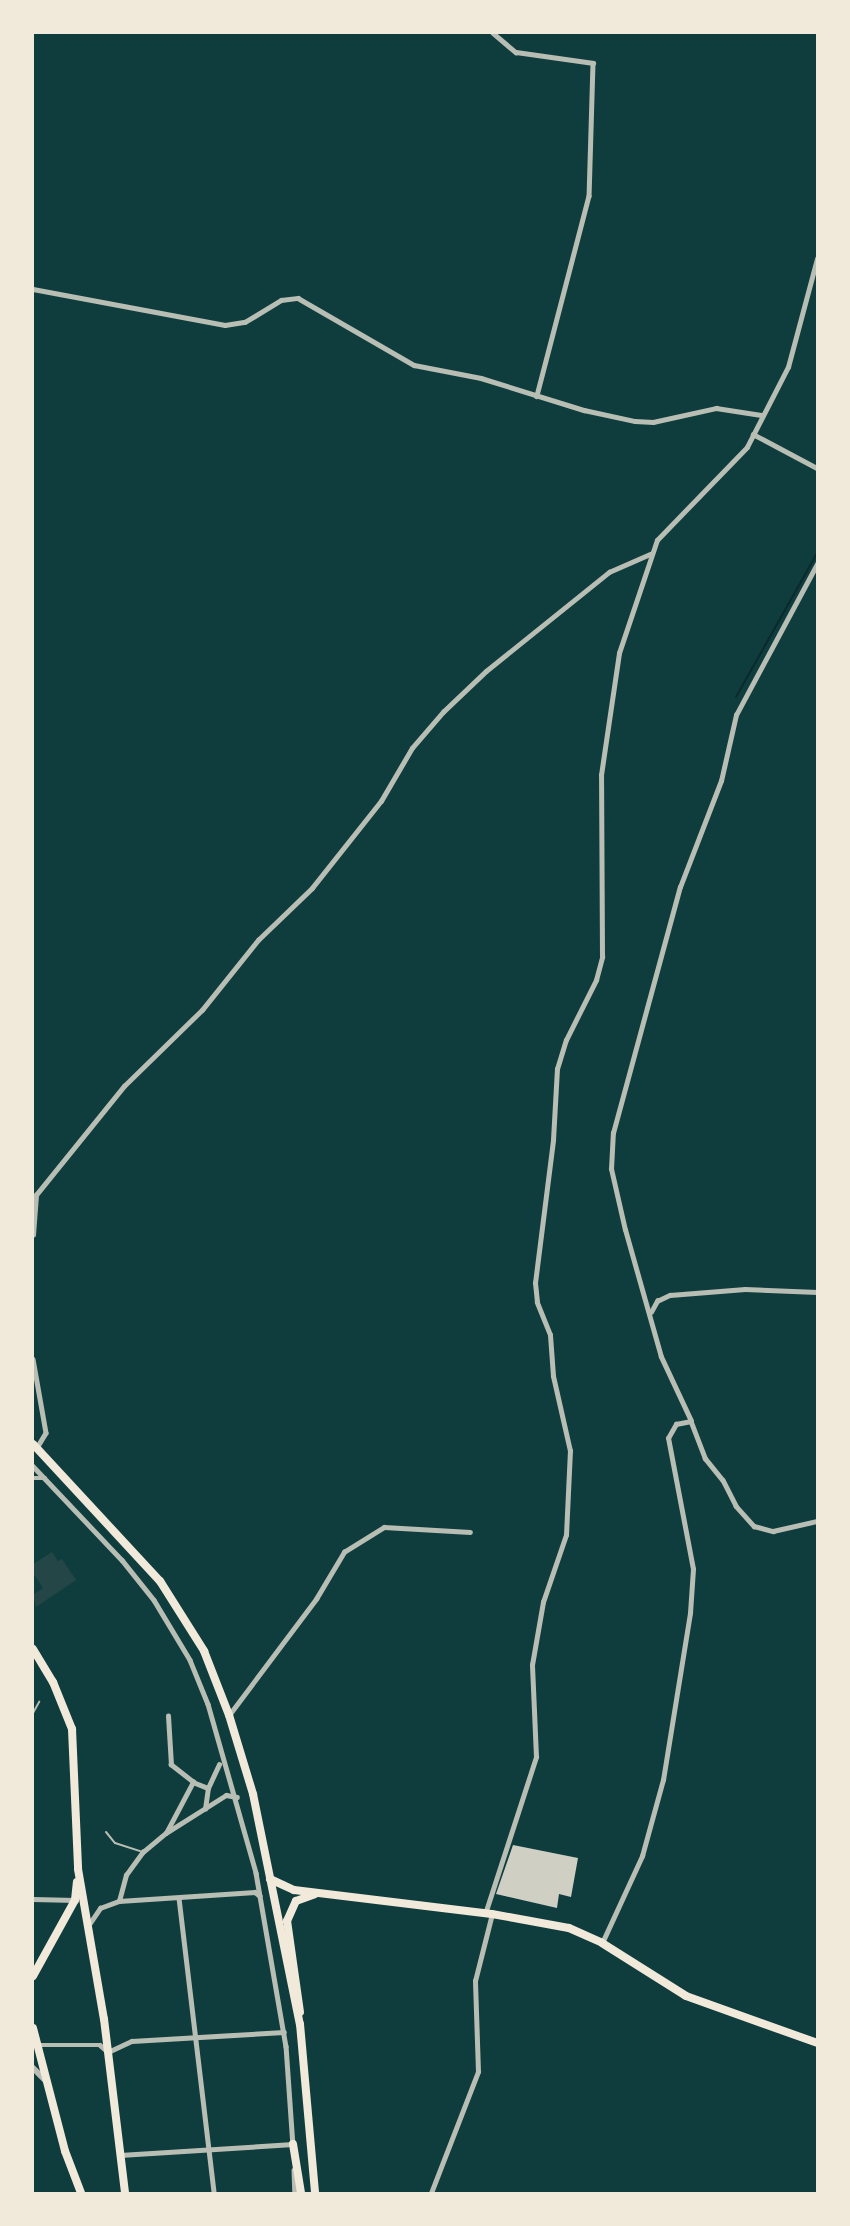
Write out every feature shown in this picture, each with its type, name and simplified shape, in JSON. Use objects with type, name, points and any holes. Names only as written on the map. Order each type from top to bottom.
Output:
[{"type":"main road","points":[[35,1446],[160,1581],[204,1651],[229,1715],[253,1794],[300,2024]]},
{"type":"main road","points":[[33,1649],[52,1682],[72,1730],[78,1872],[75,1900],[33,1975]]},
{"type":"main road","points":[[78,1872],[90,1923],[125,2193]]},
{"type":"main road","points":[[270,1879],[282,1886],[322,1893],[489,1914],[569,1928],[602,1943],[686,1996],[817,2043]]},
{"type":"main road","points":[[315,2193],[300,2024],[300,2000],[287,1921],[296,1901],[322,1893]]},
{"type":"main road","points":[[33,2028],[47,2083],[81,2193]]},
{"type":"main road","points":[[293,2144],[301,2193]]},
{"type":"street","points":[[493,33],[516,52],[593,63],[589,196],[537,396]]},
{"type":"street","points":[[431,2193],[478,2072],[475,1981],[489,1914],[536,1756],[531,1665],[543,1602],[566,1535],[570,1452],[553,1376],[550,1335],[537,1302],[535,1283],[554,1140],[557,1069],[566,1040],[596,980],[602,957],[603,751],[619,653],[650,554],[663,531],[747,447],[788,367],[817,259]]},
{"type":"street","points":[[33,289],[225,325],[245,322],[268,304],[298,298],[405,362],[481,378],[537,396],[635,422],[653,422],[716,408],[762,415]]},
{"type":"street","points":[[753,434],[817,468]]},
{"type":"street","points":[[33,1235],[36,1195],[43,1185],[124,1086],[202,1010],[258,940],[312,888],[381,801],[412,748],[443,712],[486,671],[609,572],[650,554]]},
{"type":"street","points":[[817,564],[736,715],[721,781],[680,887],[615,1122],[611,1157],[614,1183],[651,1312],[661,1357],[691,1421],[705,1458],[741,1513],[754,1526],[773,1531],[817,1521]]},
{"type":"street","points":[[651,1312],[657,1301],[670,1295],[745,1289],[817,1292]]},
{"type":"street","points":[[33,1359],[46,1433],[35,1446]]},
{"type":"street","points":[[602,1943],[646,1845],[673,1728],[693,1569],[668,1438],[676,1424],[691,1421]]},
{"type":"street","points":[[33,1466],[154,1600],[190,1660],[220,1735],[260,1896],[284,2032],[295,2193]]},
{"type":"street","points":[[33,1478],[45,1478]]},
{"type":"street","points":[[229,1715],[316,1599],[336,1561],[384,1527],[470,1532]]},
{"type":"street","points":[[168,1716],[171,1765],[193,1782],[208,1788]]},
{"type":"street","points":[[205,1809],[208,1788],[219,1764]]},
{"type":"street","points":[[166,1833],[193,1782]]},
{"type":"street","points":[[119,1901],[126,1875],[143,1852],[166,1833],[226,1796],[237,1797]]},
{"type":"street","points":[[90,1923],[100,1908],[119,1901],[255,1892],[260,1896]]},
{"type":"street","points":[[179,1898],[197,2034],[214,2193]]},
{"type":"street","points":[[33,1899],[75,1900]]},
{"type":"street","points":[[39,2045],[100,2045],[108,2052],[132,2041],[197,2034],[284,2032]]},
{"type":"street","points":[[33,2068],[47,2083]]},
{"type":"street","points":[[120,2155],[293,2144]]},
{"type":"lane","points":[[33,1713],[39,1702]]},
{"type":"lane","points":[[106,1832],[115,1843],[143,1852]]},
{"type":"shaded area","points":[[52,1552],[58,1561],[62,1559],[76,1580],[36,1607],[33,1595],[43,1588],[33,1573],[33,1564]]},
{"type":"building","points":[[513,1845],[578,1858],[571,1897],[559,1894],[557,1908],[496,1894]]},
{"type":"waterway","points":[[736,697],[817,553]]}]
